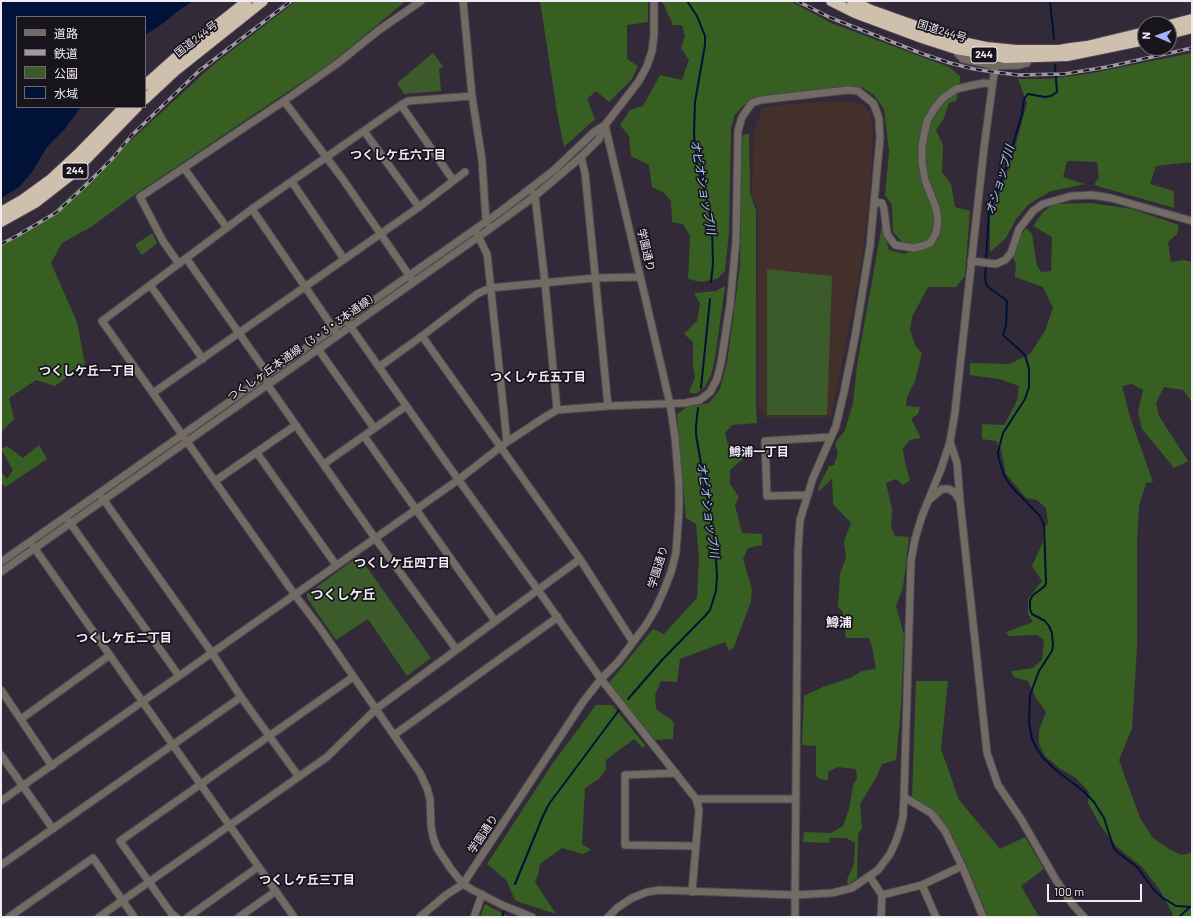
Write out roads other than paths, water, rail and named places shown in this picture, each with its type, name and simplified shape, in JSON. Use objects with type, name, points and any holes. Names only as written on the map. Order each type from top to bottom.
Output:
[{"type":"highway","name":"国道244号","points":[[146,85],[173,60],[247,1]]},
{"type":"highway","name":"国道244号","points":[[146,98],[175,71],[263,1]]},
{"type":"highway","name":"国道244号","points":[[852,1],[957,45]]},
{"type":"highway","name":"国道244号","points":[[834,2],[855,13],[902,31],[957,45],[999,49],[1029,54],[1066,56],[1137,42]]},
{"type":"highway","points":[[1177,23],[1192,19]]},
{"type":"highway","points":[[1177,32],[1192,28]]},
{"type":"highway","name":"国道244号","points":[[1029,54],[1082,46],[1137,34]]},
{"type":"highway","name":"244","points":[[1,212],[51,179],[123,108]]},
{"type":"highway","name":"244","points":[[1,222],[35,203],[71,175],[136,108]]},
{"type":"street","points":[[179,264],[163,241],[140,197],[284,101],[338,63],[379,30],[421,1]]},
{"type":"street","points":[[463,1],[472,96],[482,160],[486,221],[490,228]]},
{"type":"street","name":"つくしヶ丘本通線（3・3・3本通線）","points":[[1,572],[490,228],[533,193],[581,158],[599,139],[606,125],[639,81],[647,66],[652,51],[654,35],[654,1]]},
{"type":"street","points":[[957,45],[958,54],[963,59],[995,66],[1019,66],[1027,63],[1029,54]]},
{"type":"street","points":[[608,917],[617,908],[632,898],[648,892],[660,890],[795,895],[817,895],[843,891],[852,888],[870,877],[878,870],[896,842],[903,817],[911,561],[915,539],[927,502],[941,469],[950,442],[955,412],[971,261],[995,66]]},
{"type":"street","points":[[874,202],[882,203],[887,234],[895,245],[914,248],[930,243],[936,233],[938,221],[936,208],[926,180],[922,163],[922,141],[927,121],[943,98],[956,89],[974,84],[992,84]]},
{"type":"street","points":[[1,802],[416,510],[504,445],[557,410],[608,406],[685,403],[700,400],[710,392],[717,379],[730,305],[735,256],[738,131],[742,117],[752,104],[761,100],[848,90],[858,91],[873,103],[879,119],[880,130],[870,246],[855,337],[836,426],[813,478],[800,520],[798,550],[795,917]]},
{"type":"street","points":[[472,96],[408,101],[401,105],[227,228],[102,321],[295,595],[320,628],[420,773],[430,799],[433,837],[437,848],[451,869],[463,884],[502,905],[532,917]]},
{"type":"street","points":[[284,101],[328,157],[413,281]]},
{"type":"street","points":[[401,105],[453,180]]},
{"type":"street","name":"つくしヶ丘本通線（3・3・3本通線）","points":[[1,562],[474,229],[533,193],[594,132],[606,125]]},
{"type":"street","name":"学園通り","points":[[420,917],[446,895],[463,884],[561,734],[601,679],[618,662],[646,625],[656,608],[671,572],[676,553],[679,485],[675,437],[670,404],[606,125]]},
{"type":"street","points":[[364,131],[418,207]]},
{"type":"street","points":[[581,158],[585,173],[608,406]]},
{"type":"street","points":[[184,168],[227,228]]},
{"type":"street","points":[[153,393],[418,207],[465,172]]},
{"type":"street","points":[[292,182],[344,259]]},
{"type":"street","points":[[533,193],[545,282],[557,410]]},
{"type":"street","points":[[971,261],[996,264],[1005,260],[1011,253],[1019,229],[1033,212],[1043,204],[1072,196],[1092,195],[1111,198],[1192,221]]},
{"type":"street","points":[[252,210],[338,335]]},
{"type":"street","points":[[474,229],[487,254],[504,445]]},
{"type":"street","points":[[186,258],[267,374],[267,384],[375,538],[456,649]]},
{"type":"street","points":[[378,367],[477,294],[490,288],[595,278],[640,277]]},
{"type":"street","points":[[150,285],[203,359]]},
{"type":"street","points":[[346,320],[458,480],[558,617],[601,679],[696,799],[699,810],[692,892]]},
{"type":"street","points":[[422,336],[504,445],[633,642]]},
{"type":"street","points":[[318,349],[374,428]]},
{"type":"street","points":[[324,464],[406,406]]},
{"type":"street","points":[[215,481],[296,425]]},
{"type":"street","points":[[364,436],[495,621]]},
{"type":"street","points":[[807,495],[767,496],[765,441],[831,437]]},
{"type":"street","points":[[950,442],[958,463],[960,501],[986,753],[998,785],[1021,819],[1056,880],[1073,905],[1084,917]]},
{"type":"street","points":[[257,453],[336,565]]},
{"type":"street","points":[[927,502],[942,489],[955,493],[960,501]]},
{"type":"street","points":[[99,493],[299,777]]},
{"type":"street","points":[[66,516],[179,676]]},
{"type":"street","points":[[30,542],[294,917]]},
{"type":"street","points":[[98,917],[327,757],[376,709],[580,559]]},
{"type":"street","points":[[394,735],[558,617]]},
{"type":"street","points":[[21,719],[110,655]]},
{"type":"street","points":[[176,917],[171,913],[120,841],[353,677]]},
{"type":"street","points":[[1,690],[52,766]]},
{"type":"street","points":[[1,865],[241,696]]},
{"type":"street","points":[[1,755],[53,829]]},
{"type":"street","points":[[676,773],[625,774],[625,845],[696,846]]},
{"type":"street","points":[[904,797],[931,814],[945,831],[962,866],[982,917]]},
{"type":"street","points":[[696,799],[796,799]]},
{"type":"street","points":[[9,917],[93,858],[134,917]]},
{"type":"street","points":[[882,894],[922,885],[962,866]]},
{"type":"street","points":[[188,917],[258,867]]},
{"type":"street","points":[[870,877],[882,894],[881,917]]},
{"type":"street","points":[[922,885],[936,917]]},
{"type":"street","points":[[239,917],[276,891]]},
{"type":"street","points":[[474,917],[482,894]]},
{"type":"water","points":[[1,1],[194,1],[146,34],[146,16],[16,16],[16,108],[80,108],[64,130],[47,147],[32,172],[19,187],[1,198]]},
{"type":"waterway","name":"オビオショップ川","points":[[687,1],[697,16],[705,36],[705,45],[695,102],[694,134],[697,163],[712,227],[713,264],[711,282]]},
{"type":"waterway","name":"オショップ川","points":[[1050,1],[1054,39]]},
{"type":"waterway","name":"オショップ川","points":[[986,261],[989,210],[1005,171],[1022,114],[1024,99],[1028,94],[1045,97],[1051,96],[1057,92],[1055,65]]},
{"type":"waterway","name":"オショップ川","points":[[986,265],[985,279],[987,286],[1007,301],[1006,326],[1003,335],[1025,355],[1029,369],[1029,387],[1025,399],[1003,433],[998,452],[1004,475],[1010,485],[1040,516],[1044,525],[1046,583],[1045,586],[1033,595],[1030,600],[1030,609],[1032,614],[1045,621],[1049,626],[1052,633],[1053,645],[1052,651],[1039,671],[1030,695],[1029,723],[1032,739],[1043,758],[1082,790],[1094,802],[1104,818],[1116,851],[1137,867],[1154,890],[1163,898],[1176,906],[1192,907]]},
{"type":"waterway","name":"オビオショップ川","points":[[701,388],[710,299]]},
{"type":"waterway","name":"オビオショップ川","points":[[628,699],[663,659],[710,610],[716,591],[717,576],[715,542],[696,435],[698,408]]},
{"type":"waterway","name":"オビオショップ川","points":[[515,884],[549,804],[619,710]]},
{"type":"waterway","points":[[1179,917],[1189,908]]},
{"type":"waterway","name":"オビオショップ川","points":[[502,917],[504,911]]},
{"type":"railway","points":[[1,244],[57,212],[112,159],[132,135],[199,71],[291,1]]},
{"type":"railway","points":[[797,1],[831,18],[923,54],[974,69],[1018,75],[1064,74],[1107,67],[1192,48]]},
{"type":"district","name":"つくしケ丘六丁目","points":[[398,155]]},
{"type":"district","name":"つくしケ丘一丁目","points":[[87,371]]},
{"type":"district","name":"つくしケ丘五丁目","points":[[538,377]]},
{"type":"district","name":"鱒浦一丁目","points":[[759,452]]},
{"type":"district","name":"つくしケ丘四丁目","points":[[402,563]]},
{"type":"district","name":"つくしケ丘","points":[[343,595]]},
{"type":"district","name":"鱒浦","points":[[839,623]]},
{"type":"district","name":"つくしケ丘二丁目","points":[[124,638]]},
{"type":"district","name":"つくしケ丘三丁目","points":[[307,880]]}]
